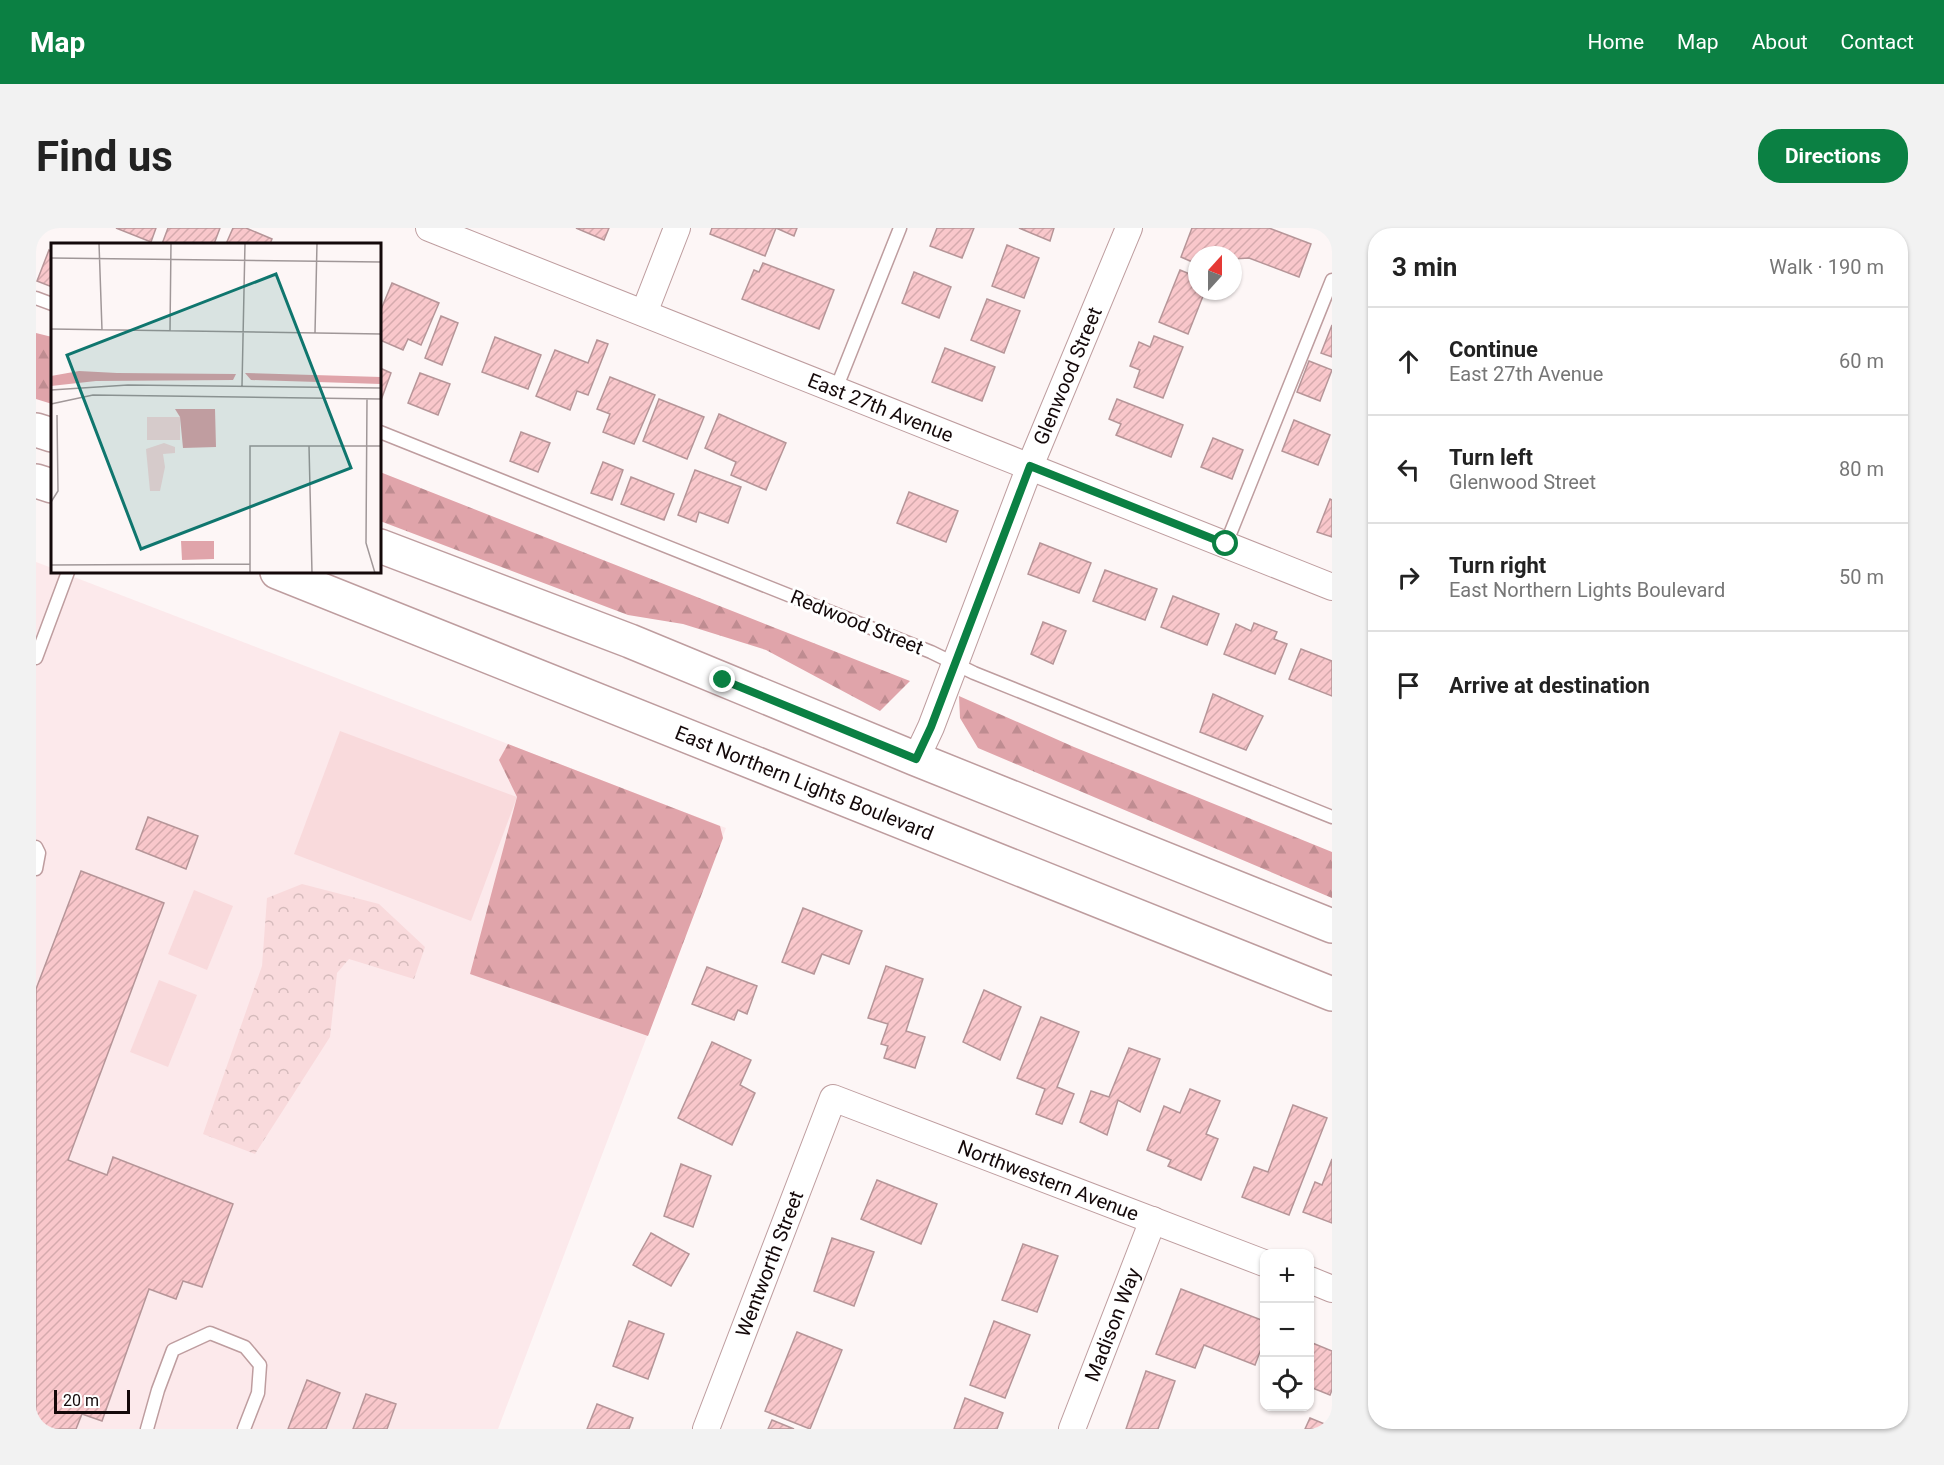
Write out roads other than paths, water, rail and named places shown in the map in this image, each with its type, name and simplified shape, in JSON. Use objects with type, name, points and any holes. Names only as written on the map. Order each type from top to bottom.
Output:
[{"type":"main road","points":[[36,430],[51,435]]},
{"type":"main road","points":[[36,481],[51,486]]},
{"type":"main road","points":[[381,546],[630,641],[1332,926]]},
{"type":"main road","name":"East Northern Lights Boulevard","points":[[280,573],[1332,994]]},
{"type":"street","points":[[644,313],[677,228]]},
{"type":"street","name":"Glenwood Street","points":[[916,759],[955,664],[1030,466],[1130,228]]},
{"type":"street","name":"East 27th Avenue","points":[[445,231],[644,313],[1332,587]]},
{"type":"street","name":"Northwestern Avenue","points":[[833,1098],[1260,1261]]},
{"type":"street","name":"Wentworth Street","points":[[706,1429],[833,1098]]},
{"type":"street","name":"Madison Way","points":[[1072,1429],[1153,1220]]},
{"type":"street","points":[[1314,1282],[1332,1289]]},
{"type":"lane","points":[[836,389],[900,228]]},
{"type":"lane","points":[[1226,544],[1332,280]]},
{"type":"lane","points":[[36,298],[51,304]]},
{"type":"lane","name":"Redwood Street","points":[[381,432],[930,652],[1332,817]]},
{"type":"lane","points":[[36,658],[68,573]]},
{"type":"lane","points":[[36,847],[39,853],[36,869]]},
{"type":"lane","points":[[147,1429],[173,1350],[210,1333],[245,1347],[260,1365],[258,1393],[244,1429]]}]
